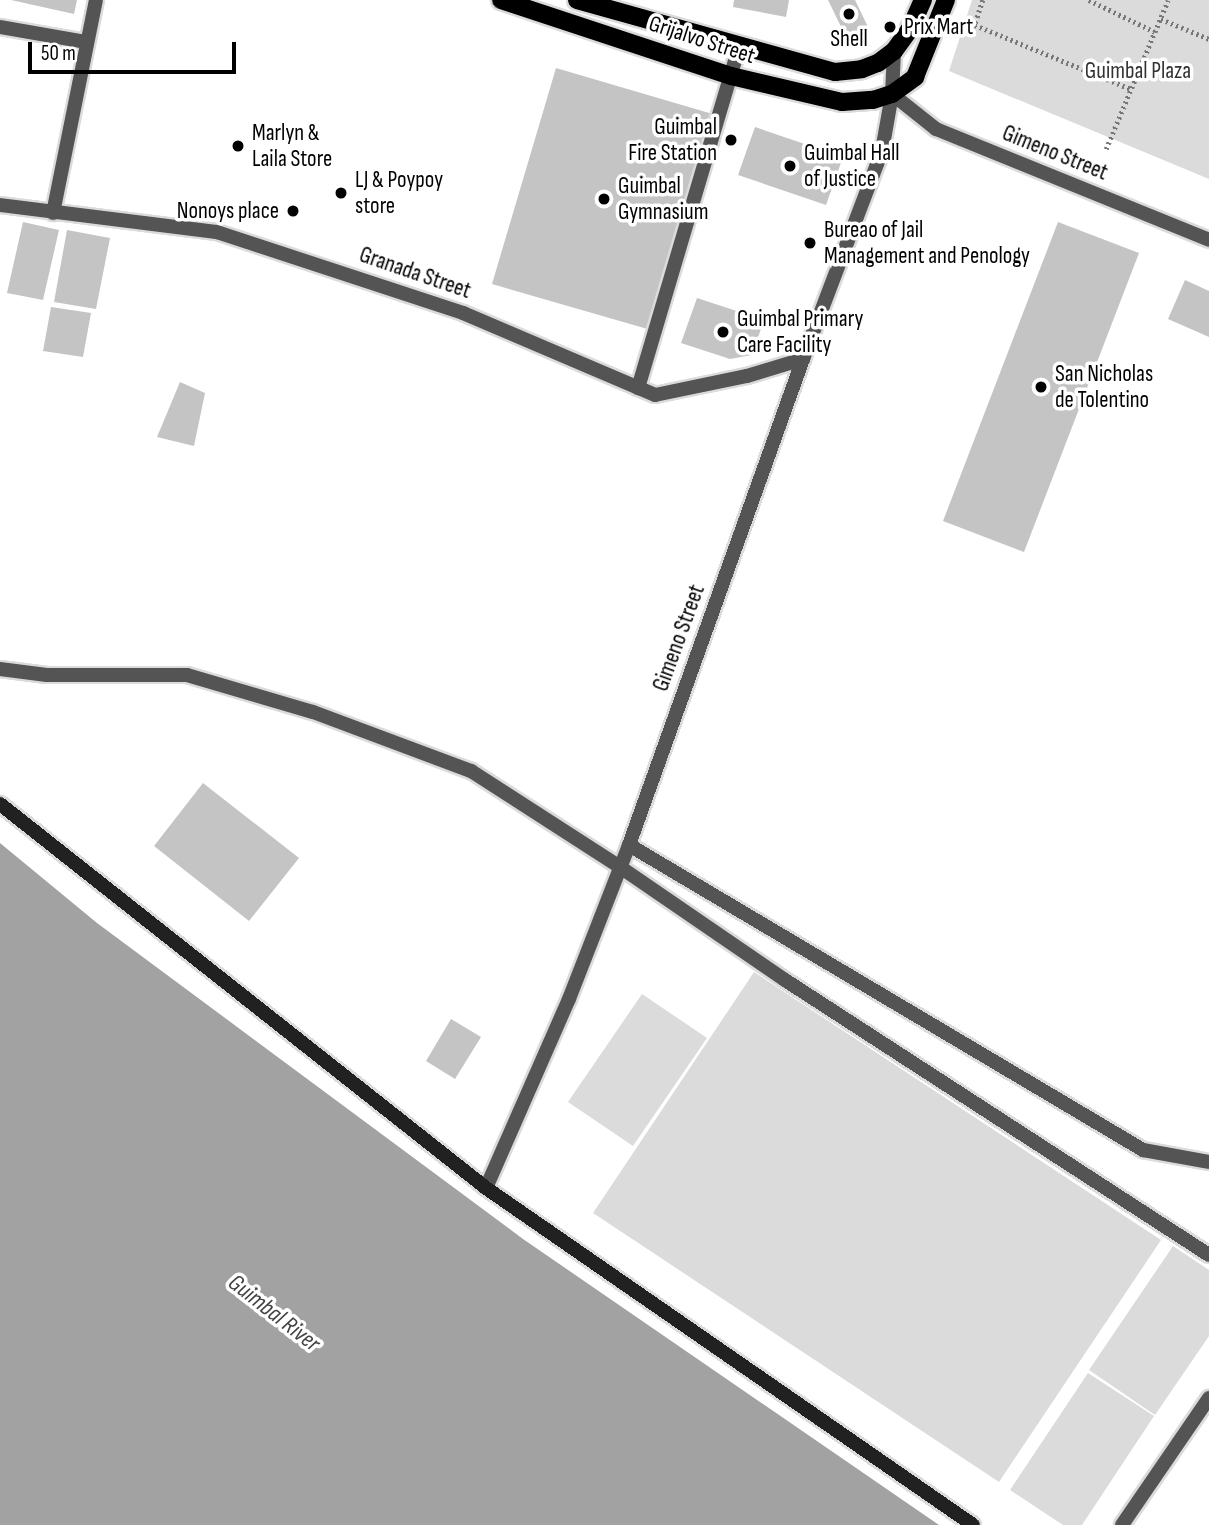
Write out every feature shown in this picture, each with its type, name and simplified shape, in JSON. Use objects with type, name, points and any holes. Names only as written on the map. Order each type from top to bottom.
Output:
[{"type":"main road","name":"Grijalvo Street","points":[[500,0],[522,3],[731,76],[788,92],[842,102],[873,100],[892,94]]},
{"type":"main road","name":"Grijalvo Street","points":[[577,0],[835,72],[862,69],[878,63],[894,51]]},
{"type":"main road","points":[[894,51],[910,29],[923,0]]},
{"type":"main road","points":[[892,94],[915,77],[946,0]]},
{"type":"street","points":[[53,213],[96,0]]},
{"type":"street","points":[[0,27],[86,42]]},
{"type":"street","points":[[638,388],[739,47]]},
{"type":"street","name":"Gimeno Street","points":[[486,1188],[569,999],[629,845],[803,359],[882,150],[892,94],[894,51]]},
{"type":"street","name":"Gimeno Street","points":[[892,94],[936,129],[1209,240]]},
{"type":"street","name":"Granada Street","points":[[0,205],[217,232],[463,313],[655,395],[747,376],[803,359]]},
{"type":"street","points":[[0,669],[47,675],[187,675],[313,712],[471,771],[620,867],[785,980],[1209,1255]]},
{"type":"street","points":[[0,804],[486,1188],[974,1525]]},
{"type":"street","points":[[629,845],[1143,1150],[1209,1162]]},
{"type":"street","points":[[1122,1525],[1209,1398]]},
{"type":"path","points":[[983,0],[975,25],[1131,89]]},
{"type":"path","points":[[1089,0],[1155,32]]},
{"type":"path","points":[[1106,149],[1168,0]]},
{"type":"path","points":[[1161,19],[1209,38]]},
{"type":"green space","name":"Guimbal Plaza","points":[[972,0],[1209,0],[1209,179],[949,71]]},
{"type":"green space","points":[[754,972],[1161,1240],[999,1482],[593,1213]]},
{"type":"green space","points":[[642,994],[707,1038],[633,1146],[568,1102]]},
{"type":"green space","points":[[1173,1246],[1209,1270],[1209,1336],[1155,1415],[1089,1370]]},
{"type":"green space","points":[[1088,1373],[1154,1416],[1082,1525],[1063,1525],[1010,1490]]},
{"type":"water","name":"Guimbal River","points":[[0,843],[97,923],[523,1239],[939,1525],[0,1525]]},
{"type":"building","points":[[11,0],[77,0],[74,14]]},
{"type":"building","points":[[734,0],[789,0],[786,17],[733,7]]},
{"type":"building","name":"Shell","points":[[828,0],[855,0],[869,29],[847,39]]},
{"type":"building","name":"Guimbal Gymnasium","points":[[556,68],[716,115],[651,330],[492,284]]},
{"type":"building","name":"Guimbal Hall of Justice","points":[[755,127],[843,157],[826,205],[738,175]]},
{"type":"building","points":[[23,222],[59,230],[43,300],[7,293]]},
{"type":"building","name":"San Nicholas de Tolentino","points":[[1058,222],[1139,253],[1024,552],[943,521]]},
{"type":"building","points":[[67,230],[110,238],[96,309],[54,302]]},
{"type":"building","points":[[1185,280],[1209,291],[1209,337],[1168,319]]},
{"type":"building","name":"Guimbal Primary Care Facility","points":[[697,298],[764,320],[752,355],[730,359],[681,343]]},
{"type":"building","points":[[51,307],[91,313],[83,357],[43,351]]},
{"type":"building","points":[[180,382],[205,393],[194,446],[157,437]]},
{"type":"building","points":[[203,783],[299,858],[249,921],[154,846]]},
{"type":"building","points":[[451,1019],[481,1037],[455,1079],[426,1061]]},
{"type":"place","name":"Shell","points":[[849,14]]},
{"type":"place","name":"Prix Mart","points":[[890,27]]},
{"type":"place","name":"Guimbal Fire Station","points":[[731,140]]},
{"type":"place","name":"Marlyn & Laila Store","points":[[238,146]]},
{"type":"place","name":"Guimbal Hall of Justice","points":[[790,166]]},
{"type":"place","name":"LJ & Poypoy store","points":[[341,193]]},
{"type":"place","name":"Guimbal Gymnasium","points":[[604,199]]},
{"type":"place","name":"Nonoys place","points":[[293,211]]},
{"type":"place","name":"Bureao of Jail Management and Penology","points":[[810,243]]},
{"type":"place","name":"Guimbal Primary Care Facility","points":[[723,332]]},
{"type":"place","name":"San Nicholas de Tolentino","points":[[1041,387]]}]
